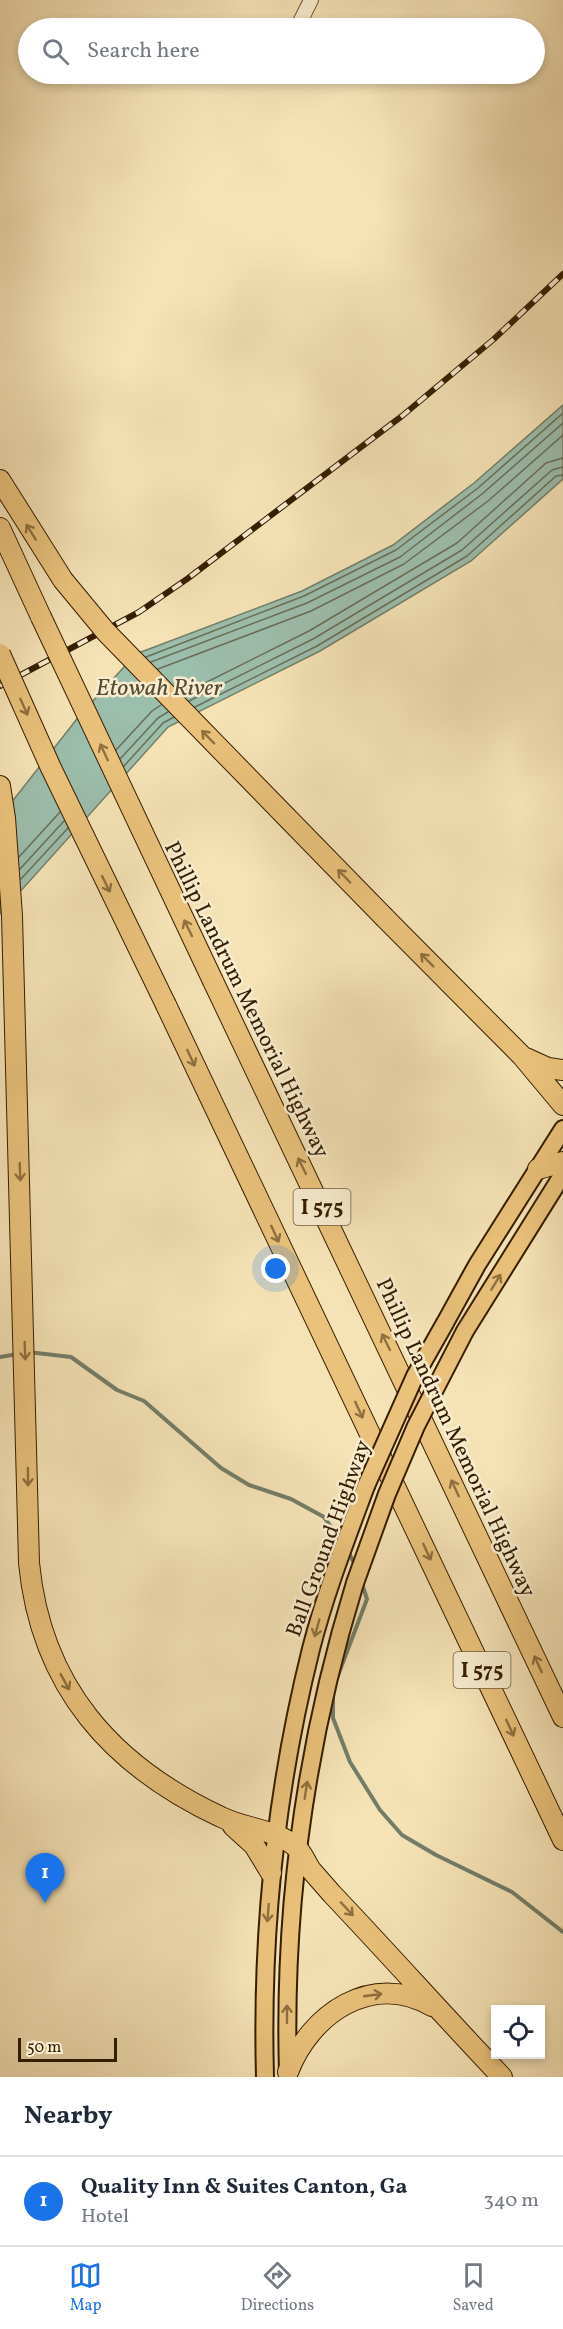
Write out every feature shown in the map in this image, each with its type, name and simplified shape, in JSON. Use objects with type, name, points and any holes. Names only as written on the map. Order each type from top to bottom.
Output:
[{"type":"highway","points":[[0,480],[63,580],[114,641],[522,1056],[563,1104]]},
{"type":"highway","name":"Phillip Landrum Memorial Highway","points":[[0,528],[563,1717]]},
{"type":"highway","name":"I 575","points":[[0,654],[51,768],[563,1840]]},
{"type":"highway","points":[[0,786],[10,873],[30,1581],[37,1616],[56,1665],[92,1723],[124,1757],[158,1783],[223,1818],[275,1834],[297,1848],[323,1884],[502,2077]]},
{"type":"highway","points":[[522,1056],[548,1068],[563,1070]]},
{"type":"highway","points":[[538,1169],[563,1162]]},
{"type":"highway","points":[[223,1818],[254,1845],[271,1874]]},
{"type":"highway","points":[[288,2075],[295,2054],[306,2036],[344,2003],[366,1995],[395,1994],[420,1999],[440,2010]]},
{"type":"main road","name":"Ball Ground Highway","points":[[265,2077],[265,1961],[275,1834],[291,1738],[311,1649],[341,1553],[366,1486],[396,1417],[445,1323],[563,1129]]},
{"type":"main road","points":[[288,2075],[288,1956],[297,1848],[320,1710],[355,1583],[411,1436],[465,1331],[563,1174]]},
{"type":"street","points":[[302,18],[311,0]]},
{"type":"water","name":"Etowah River","points":[[563,405],[563,479],[471,561],[320,651],[168,727],[0,914],[0,817],[80,715],[136,654],[302,591],[393,545],[474,483]]},
{"type":"waterway","points":[[28,1352],[71,1357],[117,1390],[144,1401],[221,1468],[249,1485],[291,1499],[324,1517],[340,1540]]},
{"type":"waterway","points":[[0,1357],[18,1354]]},
{"type":"waterway","points":[[348,1551],[355,1565]]},
{"type":"waterway","points":[[337,1678],[367,1599],[362,1584]]},
{"type":"waterway","points":[[333,1693],[333,1718],[350,1762],[380,1810],[402,1835],[436,1855],[512,1892],[563,1932]]},
{"type":"railway","points":[[0,686],[139,612],[187,579],[402,416],[494,339],[563,274]]},
{"type":"place","name":"Quality Inn & Suites Canton, Ga","points":[[45,1903]]}]
